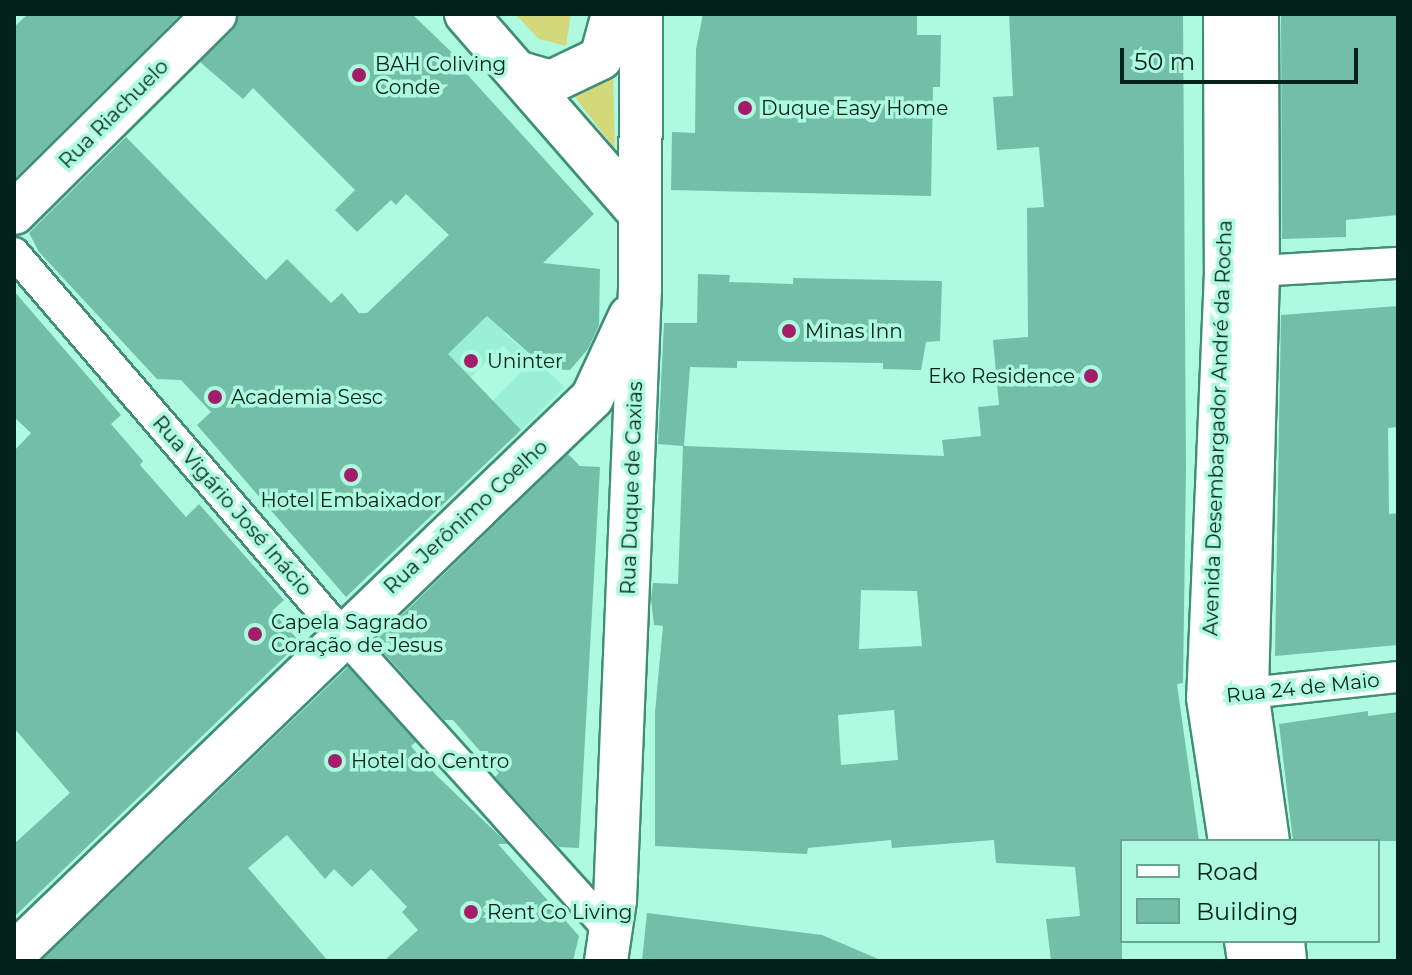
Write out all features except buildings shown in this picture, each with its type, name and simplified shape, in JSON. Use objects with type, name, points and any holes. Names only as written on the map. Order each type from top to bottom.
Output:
[{"type":"street","name":"Rua Riachuelo","points":[[14,213],[215,14]]},
{"type":"street","points":[[466,14],[638,211]]},
{"type":"street","points":[[520,73],[551,82],[601,58],[613,14]]},
{"type":"street","name":"Rua Duque de Caxias","points":[[610,948],[640,288],[641,14]]},
{"type":"street","points":[[640,103],[662,14]]},
{"type":"street","name":"Avenida Desembargador André da Rocha","points":[[1225,14],[1242,272]]},
{"type":"street","name":"Avenida Desembargador André da Rocha","points":[[1230,839],[1227,695],[1242,272],[1257,14]]},
{"type":"street","name":"Rua Vigário José Inácio","points":[[14,253],[610,948]]},
{"type":"street","points":[[1242,272],[1398,263]]},
{"type":"street","name":"Rua Jerônimo Coelho","points":[[14,954],[342,634],[592,398],[615,355],[640,288]]},
{"type":"street","name":"Rua 24 de Maio","points":[[1227,695],[1398,677]]},
{"type":"street","name":"Avenida Desembargador André da Rocha","points":[[1227,695],[1267,839]]},
{"type":"shaded area","points":[[515,14],[571,14],[566,46],[539,39]]},
{"type":"shaded area","points":[[613,75],[615,149],[570,91]]},
{"type":"shaded area","name":"Uninter","points":[[506,298],[522,315],[504,333],[565,387],[521,430],[492,401],[525,368],[503,346],[470,378],[448,354]]},
{"type":"place","name":"BAH Coliving Conde","points":[[359,75]]},
{"type":"place","name":"Duque Easy Home","points":[[745,108]]},
{"type":"place","name":"Minas Inn","points":[[789,331]]},
{"type":"place","name":"Uninter","points":[[471,361]]},
{"type":"place","name":"Eko Residence","points":[[1091,376]]},
{"type":"place","name":"Academia Sesc","points":[[215,397]]},
{"type":"place","name":"Hotel Embaixador","points":[[351,475]]},
{"type":"place","name":"Capela Sagrado Coração de Jesus","points":[[255,634]]},
{"type":"place","name":"Hotel do Centro","points":[[335,761]]},
{"type":"place","name":"Rent Co Living","points":[[471,912]]}]
